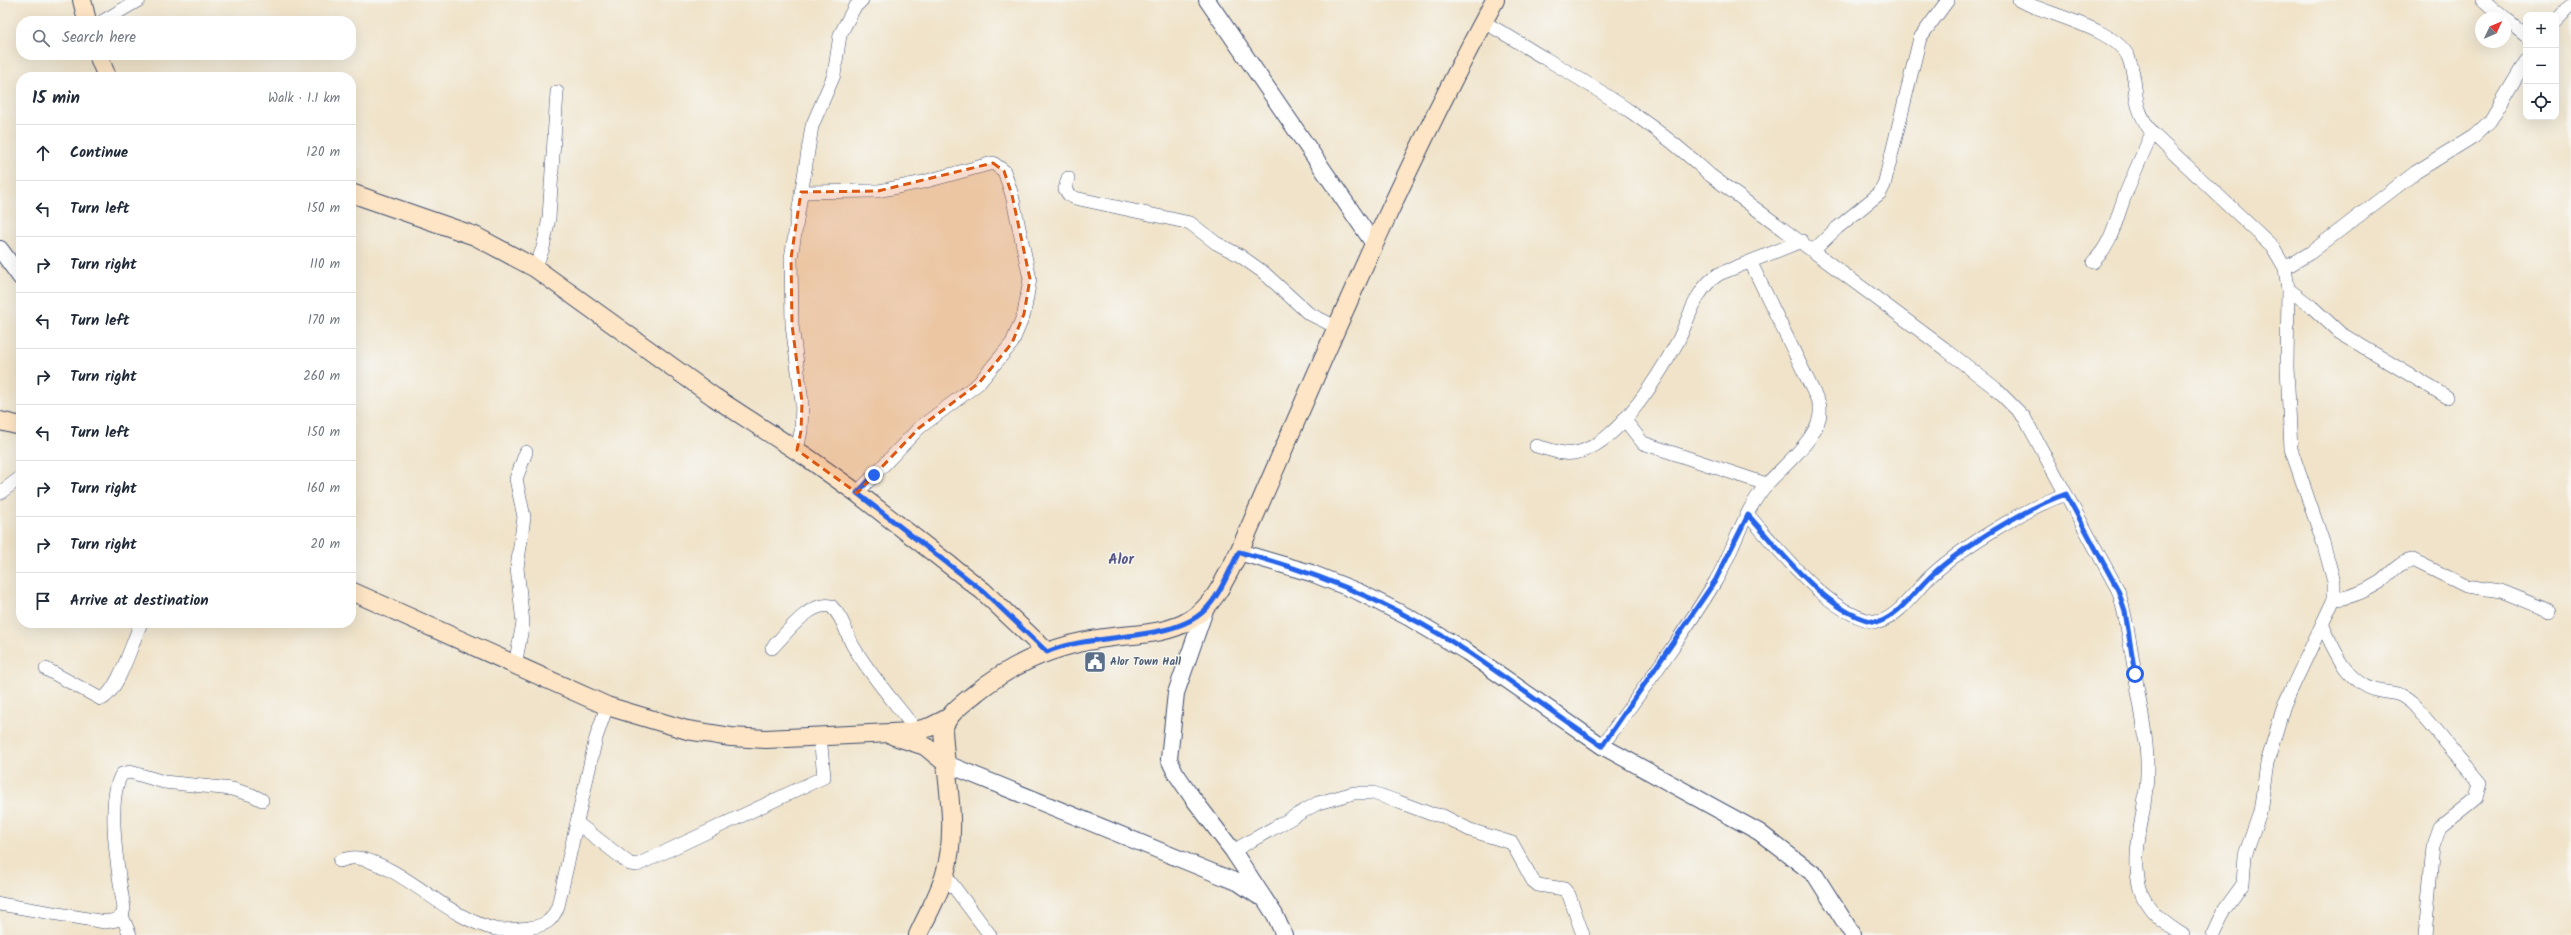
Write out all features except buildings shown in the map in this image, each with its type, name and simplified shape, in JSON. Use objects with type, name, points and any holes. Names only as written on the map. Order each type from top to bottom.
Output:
[{"type":"main road","points":[[82,0],[86,16]]},
{"type":"main road","points":[[356,593],[607,706],[687,730],[730,737],[766,739],[885,734],[930,727],[946,719],[990,682],[1059,646],[1168,629],[1189,621],[1205,610],[1219,590],[1239,552],[1374,244],[1451,80],[1495,0]]},
{"type":"main road","points":[[100,60],[105,72]]},
{"type":"main road","points":[[356,195],[475,236],[535,268],[714,397],[797,450],[857,493],[983,591],[1047,652]]},
{"type":"main road","points":[[0,421],[16,425]]},
{"type":"main road","points":[[918,935],[945,875],[951,834],[947,764],[943,729],[946,719]]},
{"type":"main road","points":[[885,734],[924,746],[947,764]]},
{"type":"street","points":[[112,16],[139,0]]},
{"type":"street","points":[[797,450],[801,431],[802,402],[792,325],[790,258],[812,126],[834,75],[840,36],[854,8],[862,0]]},
{"type":"street","points":[[1207,0],[1374,244]]},
{"type":"street","points":[[1814,250],[1837,228],[1880,193],[1884,185],[1920,38],[1948,0]]},
{"type":"street","points":[[2019,0],[2071,19],[2115,42],[2124,50],[2132,70],[2136,106],[2142,119],[2152,133],[2272,246],[2285,268],[2288,289],[2287,367],[2291,449],[2325,549],[2334,582],[2334,599],[2323,626],[2295,680],[2276,731],[2267,763],[2260,812],[2245,855],[2243,884],[2225,909],[2214,935]]},
{"type":"street","points":[[2483,0],[2498,12]]},
{"type":"street","points":[[2559,18],[2571,4]]},
{"type":"street","points":[[1483,22],[1593,86],[1647,122],[1679,146],[1710,175],[1802,241],[1995,388],[2024,417],[2118,590],[2125,611],[2145,734],[2148,771],[2146,804],[2138,844],[2137,866],[2141,890],[2150,908],[2166,924],[2182,935]]},
{"type":"street","points":[[2511,23],[2523,33]]},
{"type":"street","points":[[2285,268],[2310,253],[2416,172],[2474,136],[2490,121],[2523,66]]},
{"type":"street","points":[[535,268],[543,248],[549,218],[557,92]]},
{"type":"street","points":[[2093,262],[2104,252],[2113,234],[2126,194],[2152,133]]},
{"type":"street","points":[[801,192],[878,191],[923,182],[993,163],[1004,171],[1012,194],[1030,280],[1024,314],[1012,344],[979,383],[919,428],[857,493]]},
{"type":"street","points":[[1068,178],[1065,189],[1069,195],[1075,198],[1190,223],[1216,243],[1264,272],[1308,313],[1338,328]]},
{"type":"street","points":[[1536,446],[1560,453],[1575,453],[1600,442],[1624,419],[1649,387],[1678,340],[1700,290],[1709,281],[1718,274],[1751,263],[1802,241]]},
{"type":"street","points":[[0,250],[16,271]]},
{"type":"street","points":[[1602,746],[1715,581],[1748,515],[1766,484],[1802,446],[1819,424],[1822,412],[1751,263]]},
{"type":"street","points":[[2288,289],[2312,307],[2340,333],[2447,397]]},
{"type":"street","points":[[1624,419],[1643,443],[1766,484]]},
{"type":"street","points":[[515,665],[523,623],[517,568],[524,517],[516,479],[526,452]]},
{"type":"street","points":[[0,493],[16,481]]},
{"type":"street","points":[[1748,515],[1824,596],[1865,619],[1879,622],[1895,613],[1934,573],[1968,548],[2041,504],[2066,494]]},
{"type":"street","points":[[1239,552],[1311,573],[1359,592],[1408,617],[1467,652],[1602,746],[1759,832],[1815,875],[1853,935]]},
{"type":"street","points":[[2334,599],[2347,598],[2359,593],[2380,582],[2401,564],[2413,560],[2466,586],[2501,591],[2551,611]]},
{"type":"street","points":[[772,648],[807,614],[820,606],[831,606],[837,611],[852,645],[864,663],[916,730]]},
{"type":"street","points":[[1205,610],[1176,693],[1169,759],[1175,772],[1192,797],[1234,851],[1266,902],[1284,935]]},
{"type":"street","points":[[2323,626],[2342,663],[2356,679],[2363,686],[2376,690],[2395,692],[2414,705],[2480,783],[2476,798],[2440,827],[2436,833],[2433,847],[2425,935]]},
{"type":"street","points":[[46,669],[94,696],[101,699],[107,697],[118,677],[139,628]]},
{"type":"street","points":[[340,861],[356,857],[377,864],[476,923],[496,929],[522,929],[544,925],[553,918],[577,823],[596,738],[607,706]]},
{"type":"street","points":[[577,823],[630,864],[637,865],[824,777],[820,736]]},
{"type":"street","points":[[947,764],[1239,883],[1266,902]]},
{"type":"street","points":[[130,935],[122,916],[124,908],[115,850],[115,807],[117,787],[122,774],[130,772],[164,782],[232,789],[252,795],[262,800]]},
{"type":"street","points":[[1234,851],[1318,803],[1354,792],[1373,794],[1431,814],[1443,816],[1470,830],[1512,842],[1533,881],[1538,885],[1564,889],[1569,895],[1583,935]]},
{"type":"street","points":[[1227,878],[1239,876],[1242,873],[1242,866]]},
{"type":"street","points":[[945,875],[990,935]]},
{"type":"street","points":[[0,904],[105,922],[116,920],[122,916]]},
{"type":"highlighted area","points":[[993,163],[1004,171],[1012,195],[1030,279],[1024,314],[1012,343],[979,383],[919,428],[857,493],[797,450],[801,431],[802,402],[792,325],[791,258],[801,192],[878,191]]},
{"type":"place","name":"Alor Town Hall","points":[[1095,662]]},
{"type":"district","name":"Alor","points":[[1121,560]]},
{"type":"route","points":[[874,475],[857,493],[983,591],[1047,652],[1059,646],[1168,629],[1189,621],[1205,610],[1219,590],[1239,552],[1272,560],[1311,573],[1359,592],[1408,617],[1467,652],[1602,746],[1645,686],[1715,581],[1748,515],[1810,583],[1824,596],[1865,619],[1872,622],[1879,622],[1887,620],[1934,573],[1968,548],[2041,504],[2066,494],[2118,590],[2125,611],[2135,674]]}]
